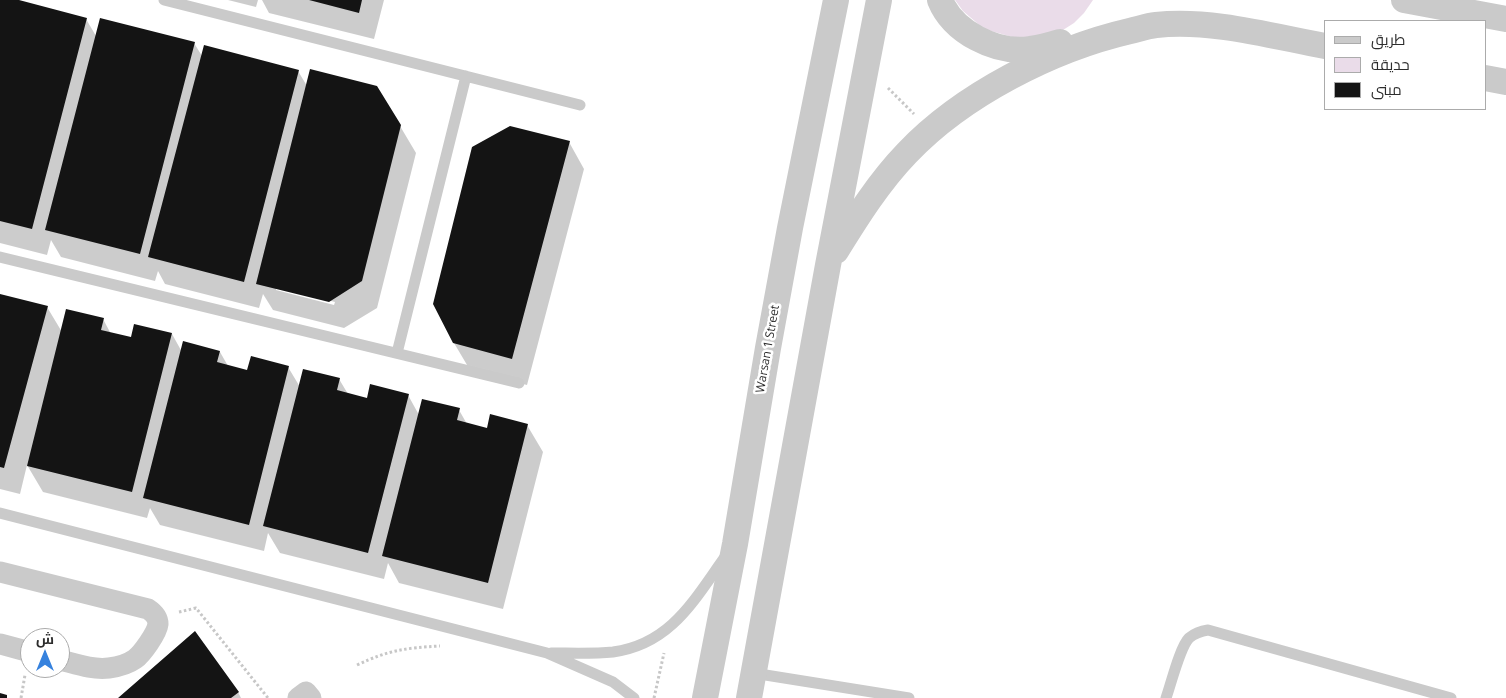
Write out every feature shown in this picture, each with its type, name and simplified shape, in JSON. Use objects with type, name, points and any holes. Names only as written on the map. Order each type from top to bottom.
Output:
[{"type":"street","name":"Warsan 1 Street","points":[[705,698],[735,544],[774,311],[836,0]]},
{"type":"street","points":[[751,686],[828,265],[879,0]]},
{"type":"street","points":[[940,0],[957,24],[978,39],[1002,48],[1028,49],[1103,28],[1128,24],[1217,27],[1324,46]]},
{"type":"street","points":[[1404,0],[1506,19]]},
{"type":"street","points":[[828,265],[886,177],[930,131],[966,103],[1053,56],[1104,37],[1156,25]]},
{"type":"street","points":[[1486,78],[1506,82]]},
{"type":"street","points":[[0,572],[148,609],[157,618],[156,630],[144,650],[134,659],[122,665],[97,668],[70,662]]},
{"type":"street","points":[[0,644],[20,649]]},
{"type":"lane","points":[[164,0],[580,105]]},
{"type":"lane","points":[[397,353],[466,76]]},
{"type":"lane","points":[[0,257],[519,383]]},
{"type":"lane","points":[[0,513],[547,653],[613,682],[634,698]]},
{"type":"lane","points":[[547,653],[626,650],[654,639],[672,626],[685,612],[735,544]]},
{"type":"lane","points":[[1166,698],[1183,647],[1188,638],[1197,632],[1208,630],[1451,698]]},
{"type":"lane","points":[[751,686],[876,691],[909,698]]},
{"type":"path","points":[[885,84],[919,119]]},
{"type":"path","points":[[157,618],[196,608],[268,698]]},
{"type":"path","points":[[357,666],[395,649],[446,645]]},
{"type":"path","points":[[654,698],[664,653]]},
{"type":"green space","points":[[955,0],[1093,0],[1074,23],[1063,30],[1023,40],[984,29],[963,11]]},
{"type":"building","points":[[0,0],[19,0],[87,18],[32,229],[0,221]]},
{"type":"building","points":[[309,0],[362,0],[359,13]]},
{"type":"building","points":[[100,18],[195,42],[140,254],[45,230]]},
{"type":"building","points":[[204,45],[299,70],[244,282],[148,257]]},
{"type":"building","points":[[310,69],[377,86],[401,125],[362,281],[329,302],[256,284]]},
{"type":"building","points":[[510,126],[570,141],[512,359],[453,343],[433,304],[472,147]]},
{"type":"building","points":[[0,294],[48,306],[4,468],[0,467]]},
{"type":"building","points":[[66,309],[104,318],[101,330],[131,337],[134,324],[172,333],[132,492],[27,466]]},
{"type":"building","points":[[183,341],[220,351],[217,362],[247,370],[251,356],[289,366],[249,525],[143,498]]},
{"type":"building","points":[[303,369],[340,378],[337,390],[367,398],[370,384],[409,394],[368,553],[263,526]]},
{"type":"building","points":[[422,399],[460,408],[457,420],[487,428],[490,414],[528,424],[488,583],[382,556]]},
{"type":"building","points":[[195,631],[239,692],[231,698],[118,698]]},
{"type":"building","points":[[0,693],[7,695],[7,698],[0,698]]}]
